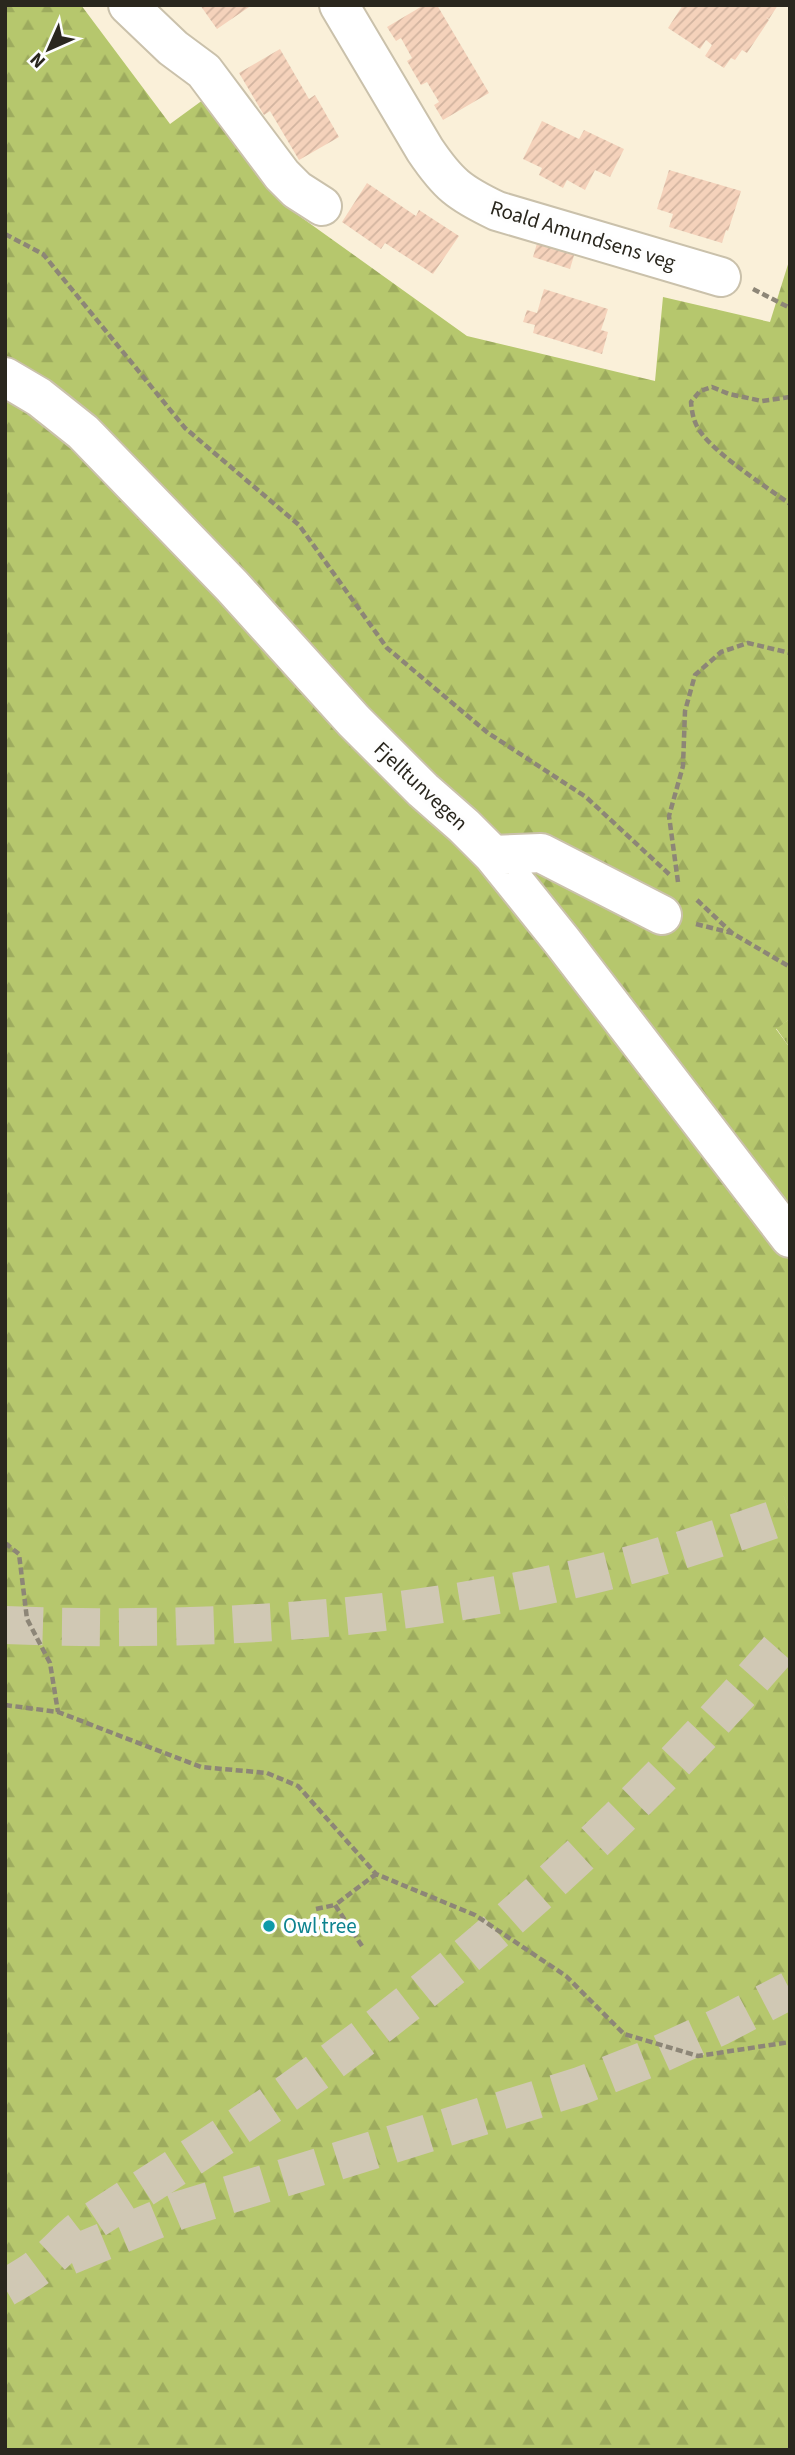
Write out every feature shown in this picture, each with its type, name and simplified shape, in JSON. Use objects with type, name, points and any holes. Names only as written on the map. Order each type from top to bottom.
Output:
[{"type":"street","points":[[128,5],[173,48],[204,71],[282,175],[297,190],[322,206]]},
{"type":"street","name":"Roald Amundsens veg","points":[[339,5],[425,150],[440,172],[464,195],[497,211],[721,277]]},
{"type":"street","name":"Fjelltunvegen","points":[[5,377],[39,397],[83,432],[232,586],[370,738],[493,855],[562,940],[790,1238]]},
{"type":"street","points":[[493,855],[541,853],[675,896]]},
{"type":"path","points":[[5,234],[43,254],[185,428],[299,525],[387,648],[488,733],[586,797],[675,896],[790,967]]},
{"type":"path","points":[[790,397],[762,401],[729,394],[712,387],[700,391],[691,402],[692,417],[702,435],[790,504]]},
{"type":"path","points":[[675,896],[669,816],[683,766],[685,711],[695,676],[721,652],[748,643],[790,653]]},
{"type":"path","points":[[696,899],[732,933]]},
{"type":"path","points":[[5,1544],[19,1554],[27,1619],[50,1663],[58,1712]]},
{"type":"path","points":[[5,1705],[58,1712],[201,1767],[267,1773],[298,1786],[376,1874],[475,1915],[566,1976],[624,2034],[698,2056],[790,2042]]},
{"type":"path","points":[[316,1909],[335,1906],[376,1874]]},
{"type":"path","points":[[335,1906],[362,1946]]},
{"type":"green space","points":[[5,5],[81,5],[170,124],[207,97],[291,210],[467,336],[655,381],[663,297],[770,322],[790,258],[790,1019],[776,1029],[790,1048],[790,2450],[5,2450]]},
{"type":"green space","points":[[790,1019],[790,1048],[776,1028]]},
{"type":"building","points":[[200,5],[252,5],[217,29]]},
{"type":"building","points":[[424,5],[437,5],[489,93],[443,120],[434,105],[439,102],[427,82],[421,85],[407,61],[412,58],[401,38],[396,41],[387,27]]},
{"type":"building","points":[[683,5],[778,5],[769,19],[766,17],[769,20],[747,53],[742,50],[735,60],[731,58],[724,68],[705,56],[712,45],[706,40],[700,49],[668,28]]},
{"type":"building","points":[[280,49],[309,99],[315,95],[339,137],[299,160],[270,111],[264,115],[239,73]]},
{"type":"building","points":[[542,121],[579,139],[584,130],[624,149],[610,177],[595,170],[585,190],[567,180],[563,188],[539,175],[542,168],[523,159]]},
{"type":"building","points":[[669,170],[741,191],[722,243],[669,227],[673,214],[657,209]]},
{"type":"building","points":[[367,183],[416,216],[419,210],[459,236],[433,274],[385,243],[381,249],[342,222]]},
{"type":"building","points":[[538,240],[575,252],[570,269],[533,257]]},
{"type":"building","points":[[544,289],[608,309],[601,330],[608,332],[602,354],[533,333],[535,325],[523,322],[527,310],[537,313]]},
{"type":"tunnel","points":[[5,1625],[160,1627],[316,1619],[394,1611],[471,1600],[623,1567],[790,1514]]},
{"type":"tunnel","points":[[5,2288],[37,2268],[84,2227],[315,2074],[466,1956],[634,1803],[688,1749],[790,1636]]},
{"type":"tunnel","points":[[69,2256],[180,2210],[580,2086],[651,2058],[790,1990]]},
{"type":"place","name":"Owl tree","points":[[269,1926]]}]
